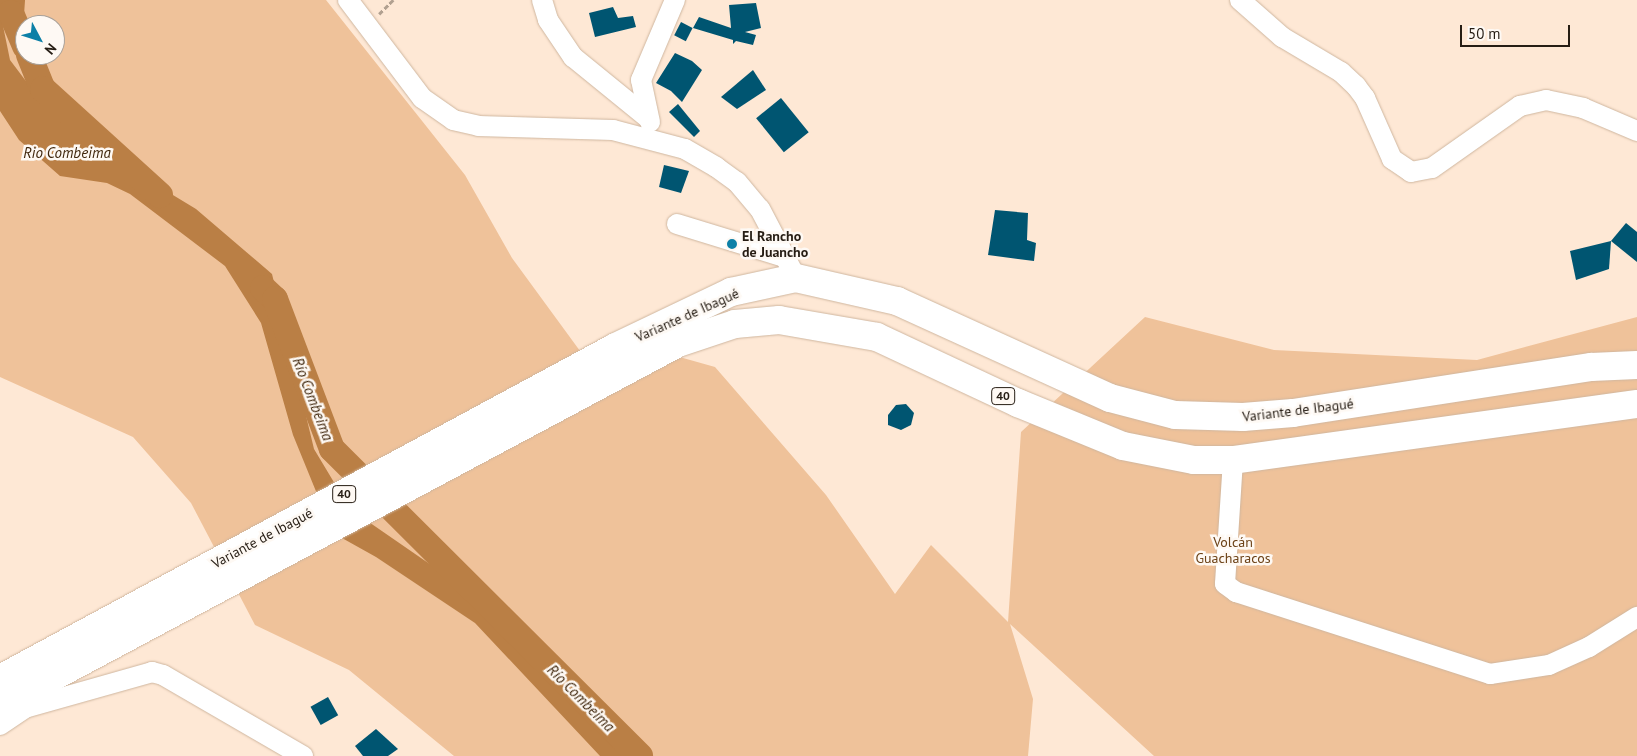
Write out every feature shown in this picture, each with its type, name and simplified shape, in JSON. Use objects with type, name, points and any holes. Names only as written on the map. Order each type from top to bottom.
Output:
[{"type":"highway","name":"Variante de Ibagué","points":[[0,705],[80,650],[614,348],[731,292],[790,267],[897,301],[1110,398],[1175,415],[1243,417],[1294,413],[1591,367],[1637,365]]},
{"type":"highway","name":"Variante de Ibagué","points":[[0,679],[80,650],[408,488],[678,343],[735,324],[779,320],[877,337],[1018,403],[1124,446],[1194,460],[1233,460],[1637,404]]},
{"type":"street","points":[[348,0],[422,98],[453,120],[478,126],[613,130],[658,140],[686,149],[737,182],[760,209],[790,267]]},
{"type":"street","points":[[542,0],[548,20],[574,56],[648,118]]},
{"type":"street","points":[[658,140],[648,118],[640,80],[675,0]]},
{"type":"street","points":[[1240,0],[1282,38],[1341,72],[1356,86],[1365,98],[1392,159],[1411,172],[1432,168],[1520,106],[1546,100],[1583,108],[1637,131]]},
{"type":"street","points":[[677,224],[790,267]]},
{"type":"street","points":[[1233,460],[1225,584],[1236,592],[1490,674],[1549,665],[1589,647],[1637,617]]},
{"type":"street","points":[[0,725],[24,708],[152,672],[163,675],[303,756]]},
{"type":"green space","name":"Volcán Guacharacos","points":[[0,0],[326,0],[465,175],[512,258],[591,366],[644,347],[715,367],[826,495],[895,594],[931,545],[1008,622],[1021,432],[1145,317],[1274,350],[1477,360],[1637,317],[1637,756],[1154,756],[1010,624],[1033,699],[1028,756],[454,756],[349,670],[255,625],[191,503],[133,437],[0,377]]},
{"type":"water","name":"Rio Combeima","points":[[0,0],[8,0],[1,16],[10,60],[47,109],[102,152],[196,209],[272,274],[314,449],[350,509],[434,567],[518,646],[623,756],[600,756],[475,623],[376,557],[333,533],[293,435],[261,323],[225,266],[130,194],[107,183],[60,176],[19,140],[0,111]]},
{"type":"building","points":[[756,3],[761,28],[745,32],[756,35],[753,45],[736,41],[733,44],[733,40],[693,28],[699,17],[731,28],[729,5]]},
{"type":"building","points":[[613,7],[618,18],[633,16],[636,27],[595,37],[589,13]]},
{"type":"building","points":[[681,22],[693,28],[686,41],[674,35]]},
{"type":"building","points":[[675,53],[692,61],[702,70],[682,102],[671,91],[656,83]]},
{"type":"building","points":[[753,70],[766,90],[737,109],[721,97]]},
{"type":"building","points":[[781,98],[809,132],[784,152],[756,118]]},
{"type":"building","points":[[678,104],[700,131],[694,137],[669,112]]},
{"type":"building","points":[[664,165],[689,171],[681,193],[659,187]]},
{"type":"building","points":[[995,210],[1028,213],[1027,240],[1036,243],[1034,261],[988,255]]},
{"type":"building","points":[[1626,223],[1637,232],[1637,262],[1611,241]]},
{"type":"building","points":[[1611,241],[1609,269],[1576,280],[1570,251]]},
{"type":"building","points":[[906,404],[914,413],[911,425],[901,430],[888,425],[888,415],[896,405]]},
{"type":"building","points":[[328,697],[338,715],[321,725],[311,707]]},
{"type":"building","points":[[376,729],[398,749],[388,756],[363,756],[355,746]]},
{"type":"waterway","name":"Río Combeima","points":[[12,0],[11,13],[15,22]]},
{"type":"waterway","name":"Río Combeima","points":[[33,65],[43,89],[160,195]]},
{"type":"waterway","name":"Río Combeima","points":[[263,288],[275,299],[332,449],[640,756]]},
{"type":"place","name":"El Rancho de Juancho","points":[[732,244]]}]
